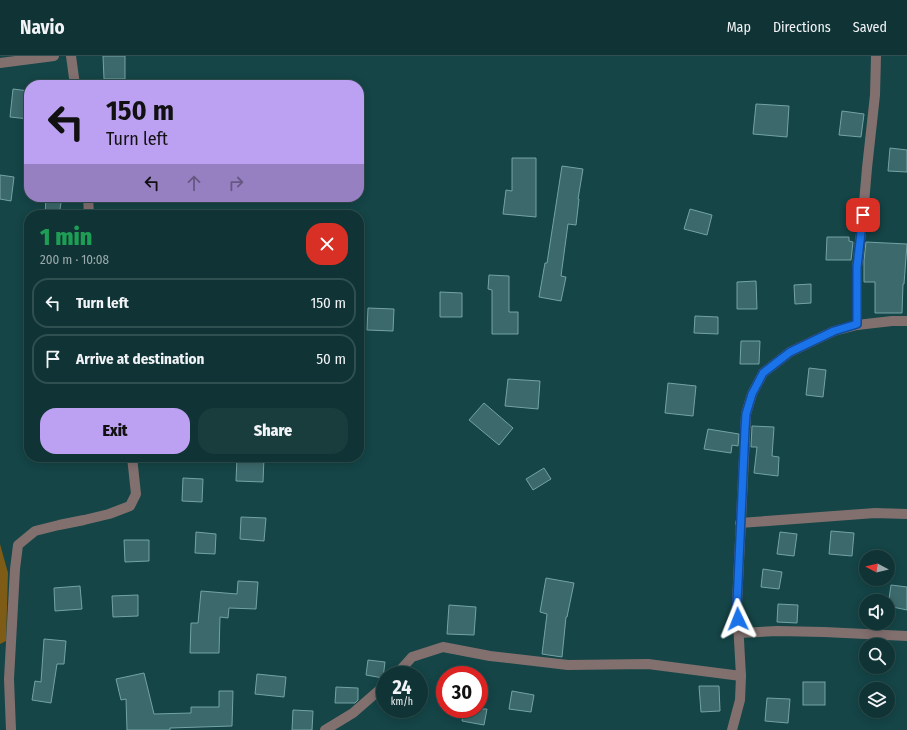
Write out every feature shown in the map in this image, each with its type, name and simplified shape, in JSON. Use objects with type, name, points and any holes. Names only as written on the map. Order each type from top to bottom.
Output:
[{"type":"street","points":[[0,63],[54,56]]},
{"type":"street","points":[[71,56],[74,80]]},
{"type":"street","points":[[857,324],[857,267],[863,215],[866,168],[875,95],[876,56]]},
{"type":"street","points":[[732,730],[740,700],[741,676],[737,604],[740,523],[746,414],[752,394],[763,373],[790,352],[834,331],[857,324],[907,322]]},
{"type":"street","points":[[11,730],[9,679],[15,569],[18,545],[35,531],[96,517],[130,506],[136,494],[133,462]]},
{"type":"street","points":[[740,523],[875,513],[907,514]]},
{"type":"street","points":[[738,633],[785,631],[907,636]]},
{"type":"street","points":[[404,666],[412,657],[443,646],[490,656],[568,665],[648,664],[741,676]]},
{"type":"street","points":[[326,730],[353,713],[376,693]]},
{"type":"shaded area","points":[[0,544],[8,573],[6,641],[0,644]]},
{"type":"building","points":[[103,56],[125,56],[125,79],[104,79]]},
{"type":"building","points":[[13,89],[24,90],[24,118],[10,117]]},
{"type":"building","points":[[756,104],[789,106],[787,137],[753,134]]},
{"type":"building","points":[[842,111],[864,114],[861,137],[839,135]]},
{"type":"building","points":[[890,148],[907,150],[907,172],[888,171]]},
{"type":"building","points":[[512,158],[536,158],[536,217],[503,214],[506,190],[512,191]]},
{"type":"building","points":[[562,166],[583,169],[578,199],[576,225],[568,224],[561,276],[566,277],[561,301],[539,297],[545,263],[547,263]]},
{"type":"building","points":[[0,175],[14,177],[11,201],[0,199]]},
{"type":"building","points":[[46,202],[61,202],[60,210],[45,210]]},
{"type":"building","points":[[690,209],[712,215],[707,235],[684,229]]},
{"type":"building","points":[[827,237],[849,237],[849,241],[853,242],[851,260],[826,260]]},
{"type":"building","points":[[866,242],[907,244],[902,313],[875,313],[875,282],[864,282]]},
{"type":"building","points":[[489,275],[509,276],[509,312],[518,312],[518,334],[492,334],[492,290],[488,289]]},
{"type":"building","points":[[756,281],[757,309],[737,309],[737,282]]},
{"type":"building","points":[[811,284],[811,303],[795,304],[794,285]]},
{"type":"building","points":[[440,292],[462,293],[462,317],[440,317]]},
{"type":"building","points":[[368,308],[394,309],[393,331],[367,330]]},
{"type":"building","points":[[695,316],[718,317],[718,334],[694,333]]},
{"type":"building","points":[[741,341],[760,341],[759,364],[740,364]]},
{"type":"building","points":[[809,368],[826,370],[823,397],[806,395]]},
{"type":"building","points":[[508,379],[540,381],[538,409],[505,406]]},
{"type":"building","points":[[668,383],[696,386],[693,416],[665,413]]},
{"type":"building","points":[[484,403],[513,428],[499,445],[469,420]]},
{"type":"building","points":[[752,426],[774,427],[772,456],[779,457],[778,476],[754,473],[757,447],[751,447]]},
{"type":"building","points":[[708,429],[739,434],[738,446],[732,445],[731,453],[704,449]]},
{"type":"building","points":[[237,462],[264,462],[263,482],[236,481]]},
{"type":"building","points":[[544,468],[551,479],[533,490],[526,479]]},
{"type":"building","points":[[183,478],[203,479],[202,502],[182,501]]},
{"type":"building","points":[[241,517],[266,518],[264,541],[240,539]]},
{"type":"building","points":[[831,531],[854,533],[852,556],[829,554]]},
{"type":"building","points":[[196,532],[216,534],[215,554],[195,553]]},
{"type":"building","points":[[780,532],[797,534],[794,556],[777,554]]},
{"type":"building","points":[[124,540],[149,540],[149,561],[125,562]]},
{"type":"building","points":[[763,569],[782,572],[779,589],[761,587]]},
{"type":"building","points":[[546,578],[574,583],[566,617],[562,657],[542,654],[547,614],[540,612]]},
{"type":"building","points":[[238,581],[258,582],[256,609],[229,608],[228,618],[220,617],[219,653],[190,653],[191,623],[198,623],[201,591],[237,594]]},
{"type":"building","points":[[80,586],[82,609],[55,611],[54,588]]},
{"type":"building","points":[[891,586],[907,587],[907,610],[895,607],[895,594],[890,594]]},
{"type":"building","points":[[138,595],[138,616],[113,617],[112,596]]},
{"type":"building","points":[[778,604],[798,605],[797,623],[777,622]]},
{"type":"building","points":[[449,605],[476,607],[474,635],[447,634]]},
{"type":"building","points":[[44,639],[66,641],[64,664],[57,664],[51,703],[32,700],[35,681],[41,682]]},
{"type":"building","points":[[368,660],[385,662],[384,666],[376,666],[376,677],[366,675]]},
{"type":"building","points":[[144,673],[154,714],[191,713],[191,707],[219,707],[219,691],[233,691],[232,726],[170,728],[170,730],[127,730],[126,699],[121,700],[116,679]]},
{"type":"building","points":[[257,674],[286,677],[284,697],[255,694]]},
{"type":"building","points":[[803,682],[825,682],[825,705],[803,705]]},
{"type":"building","points":[[699,686],[719,686],[720,711],[701,712]]},
{"type":"building","points":[[336,687],[358,688],[358,700],[355,703],[335,703]]},
{"type":"building","points":[[512,691],[534,695],[531,712],[509,709]]},
{"type":"building","points":[[767,698],[790,699],[788,723],[765,721]]},
{"type":"building","points":[[293,710],[313,711],[312,730],[292,730]]},
{"type":"building","points":[[462,718],[485,718],[484,725],[462,721]]},
{"type":"route","points":[[738,619],[737,604],[744,444],[746,414],[752,394],[763,373],[790,352],[834,331],[857,324],[857,267],[863,215]]}]
